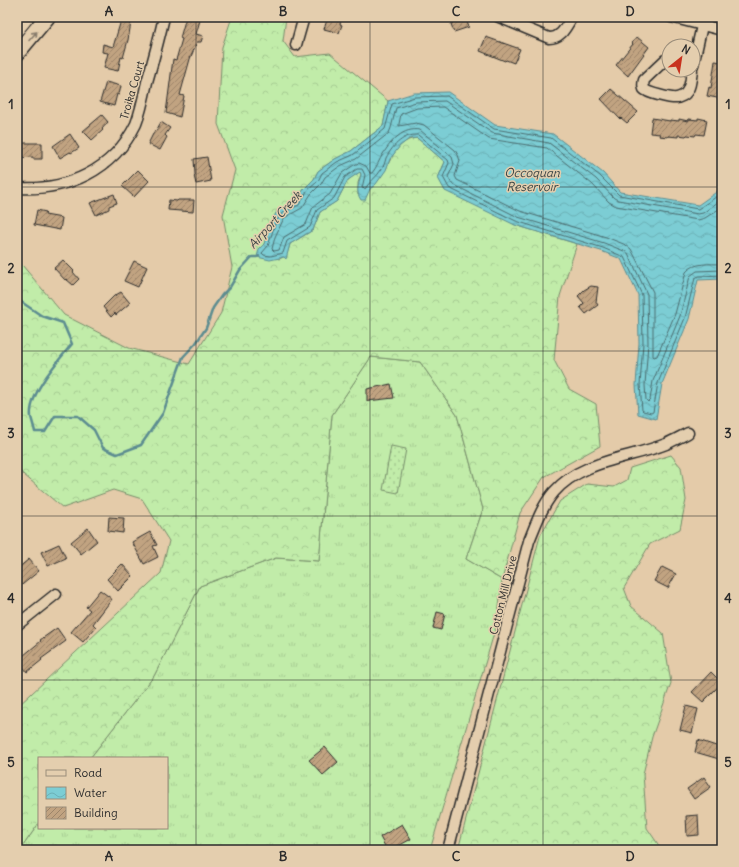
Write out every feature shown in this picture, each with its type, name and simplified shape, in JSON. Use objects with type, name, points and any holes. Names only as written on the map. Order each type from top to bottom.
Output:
[{"type":"street","points":[[17,28],[26,17]]},
{"type":"street","points":[[17,53],[47,17]]},
{"type":"street","name":"Troika Court","points":[[17,188],[49,188],[70,182],[93,172],[108,161],[118,150],[129,136],[140,112],[164,17]]},
{"type":"street","points":[[296,45],[304,17]]},
{"type":"street","points":[[498,17],[549,38],[553,38],[562,34],[572,17]]},
{"type":"street","points":[[671,17],[702,21],[722,30]]},
{"type":"street","points":[[699,38],[702,21]]},
{"type":"street","points":[[661,64],[644,80],[644,88],[647,91],[671,98],[680,97],[685,94],[688,89],[690,78]]},
{"type":"street","name":"Cotton Mill Drive","points":[[448,850],[504,643],[529,541],[537,520],[546,503],[564,482],[584,469],[666,444],[688,433]]},
{"type":"street","points":[[17,625],[56,594]]},
{"type":"green space","points":[[232,17],[286,17],[283,41],[295,57],[330,53],[388,101],[383,126],[351,151],[335,159],[318,171],[314,179],[304,189],[296,202],[278,210],[271,222],[264,244],[259,249],[279,259],[284,257],[290,244],[313,230],[320,212],[337,201],[348,180],[359,172],[361,174],[358,183],[358,195],[367,190],[381,177],[397,149],[409,140],[417,138],[445,162],[438,178],[515,225],[577,244],[560,296],[554,360],[569,389],[596,404],[600,446],[544,477],[520,513],[502,580],[466,559],[483,509],[457,415],[420,362],[371,357],[332,415],[319,561],[276,558],[200,586],[154,676],[91,757],[38,757],[38,824],[20,850],[17,850],[17,707],[161,573],[169,541],[142,499],[113,490],[63,508],[17,469],[17,259],[64,315],[129,348],[189,364],[221,313],[232,267],[223,215],[235,170],[218,124],[222,47]]},
{"type":"green space","points":[[371,357],[420,362],[457,415],[483,509],[466,559],[502,580],[497,623],[430,850],[20,850],[38,824],[38,829],[168,829],[168,757],[91,757],[154,676],[200,586],[276,558],[319,561],[332,415]]},
{"type":"green space","points":[[391,446],[406,449],[398,493],[383,490]]},
{"type":"green space","points":[[671,455],[681,467],[686,500],[680,529],[650,544],[624,588],[631,606],[663,633],[671,683],[652,737],[643,774],[647,828],[662,850],[458,850],[540,536],[560,501],[587,484],[614,487],[627,480],[630,468]]},
{"type":"water","name":"Occoquan Reservoir","points":[[448,92],[495,125],[553,134],[603,173],[620,192],[698,205],[722,188],[722,279],[698,280],[689,319],[662,384],[656,419],[638,414],[636,385],[639,343],[638,295],[621,259],[601,251],[515,225],[445,191],[438,178],[445,162],[417,138],[409,139],[400,146],[390,159],[386,170],[376,184],[370,189],[365,200],[361,200],[358,194],[360,172],[348,180],[337,201],[320,212],[313,230],[290,244],[286,259],[284,257],[270,260],[257,257],[259,249],[264,244],[271,222],[278,210],[296,202],[304,189],[314,179],[318,171],[335,159],[351,151],[383,126],[388,101],[414,93]]},
{"type":"building","points":[[122,17],[132,17],[128,40],[123,58],[121,57],[118,71],[104,68],[108,53],[102,52],[103,44],[113,47]]},
{"type":"building","points":[[186,17],[201,17],[196,34],[203,36],[201,42],[197,42],[190,59],[180,95],[184,96],[180,117],[166,113],[173,59],[176,60]]},
{"type":"building","points":[[328,17],[342,17],[340,24],[342,25],[339,33],[324,29]]},
{"type":"building","points":[[451,17],[465,17],[469,27],[454,32],[451,24],[453,23]]},
{"type":"building","points":[[486,37],[520,49],[514,63],[480,51]]},
{"type":"building","points":[[637,37],[649,47],[628,76],[616,65]]},
{"type":"building","points":[[715,61],[722,62],[722,99],[707,96],[709,87],[711,88]]},
{"type":"building","points":[[106,82],[121,86],[114,106],[100,102]]},
{"type":"building","points":[[611,89],[638,112],[627,123],[621,118],[620,119],[601,99]]},
{"type":"building","points":[[102,115],[108,122],[102,129],[103,130],[92,140],[83,131]]},
{"type":"building","points":[[652,118],[670,121],[679,121],[679,119],[688,121],[689,119],[698,120],[698,118],[707,120],[704,135],[678,135],[678,137],[668,137],[650,133]]},
{"type":"building","points":[[161,122],[170,128],[165,135],[167,137],[160,150],[148,144]]},
{"type":"building","points":[[70,134],[79,148],[60,158],[53,146]]},
{"type":"building","points":[[19,143],[42,143],[42,159],[33,159],[33,157],[19,158]]},
{"type":"building","points":[[207,157],[211,181],[196,184],[194,176],[194,159]]},
{"type":"building","points":[[138,170],[149,181],[134,197],[122,186]]},
{"type":"building","points":[[114,194],[117,203],[109,206],[109,209],[96,215],[90,203]]},
{"type":"building","points":[[169,200],[194,200],[193,212],[168,210]]},
{"type":"building","points":[[37,210],[46,212],[45,215],[62,218],[60,230],[34,225]]},
{"type":"building","points":[[63,260],[74,271],[73,272],[79,279],[73,285],[66,279],[65,280],[54,268]]},
{"type":"building","points":[[134,261],[147,267],[138,287],[124,281]]},
{"type":"building","points":[[591,286],[598,287],[596,302],[598,305],[586,314],[580,307],[584,303],[578,296]]},
{"type":"building","points":[[121,292],[130,303],[116,315],[115,313],[111,317],[103,307],[114,296]]},
{"type":"building","points":[[391,384],[394,398],[367,401],[367,389]]},
{"type":"building","points":[[109,517],[124,518],[123,533],[108,531]]},
{"type":"building","points":[[88,528],[97,541],[81,554],[71,542]]},
{"type":"building","points":[[150,532],[157,545],[153,546],[158,557],[144,564],[132,542]]},
{"type":"building","points":[[59,544],[66,558],[48,566],[41,552]]},
{"type":"building","points":[[29,559],[39,571],[17,589],[17,569]]},
{"type":"building","points":[[122,564],[133,576],[118,591],[107,579]]},
{"type":"building","points":[[662,567],[676,574],[668,588],[654,581]]},
{"type":"building","points":[[100,590],[112,599],[93,624],[96,627],[83,642],[71,632],[90,610],[86,607]]},
{"type":"building","points":[[437,612],[445,614],[441,630],[433,628]]},
{"type":"building","points":[[57,628],[66,641],[41,659],[42,660],[27,672],[18,660],[41,641],[40,640]]},
{"type":"building","points":[[711,672],[722,683],[703,702],[692,692]]},
{"type":"building","points":[[686,706],[698,709],[692,733],[680,730]]},
{"type":"building","points":[[698,740],[722,748],[719,759],[695,752]]},
{"type":"building","points":[[325,747],[338,762],[323,775],[309,760]]},
{"type":"building","points":[[704,777],[711,787],[694,799],[687,789]]},
{"type":"building","points":[[698,815],[699,835],[687,836],[686,816]]},
{"type":"building","points":[[402,824],[411,839],[391,850],[387,850],[380,837]]},
{"type":"waterway","name":"Airport Creek","points":[[17,299],[42,316],[63,323],[72,344],[45,378],[34,398],[31,408],[31,417],[35,432],[45,432],[55,416],[78,416],[94,430],[103,448],[117,454],[141,445],[163,413],[183,357],[196,343],[206,328],[213,308],[230,287],[240,270],[252,257],[259,256]]}]
